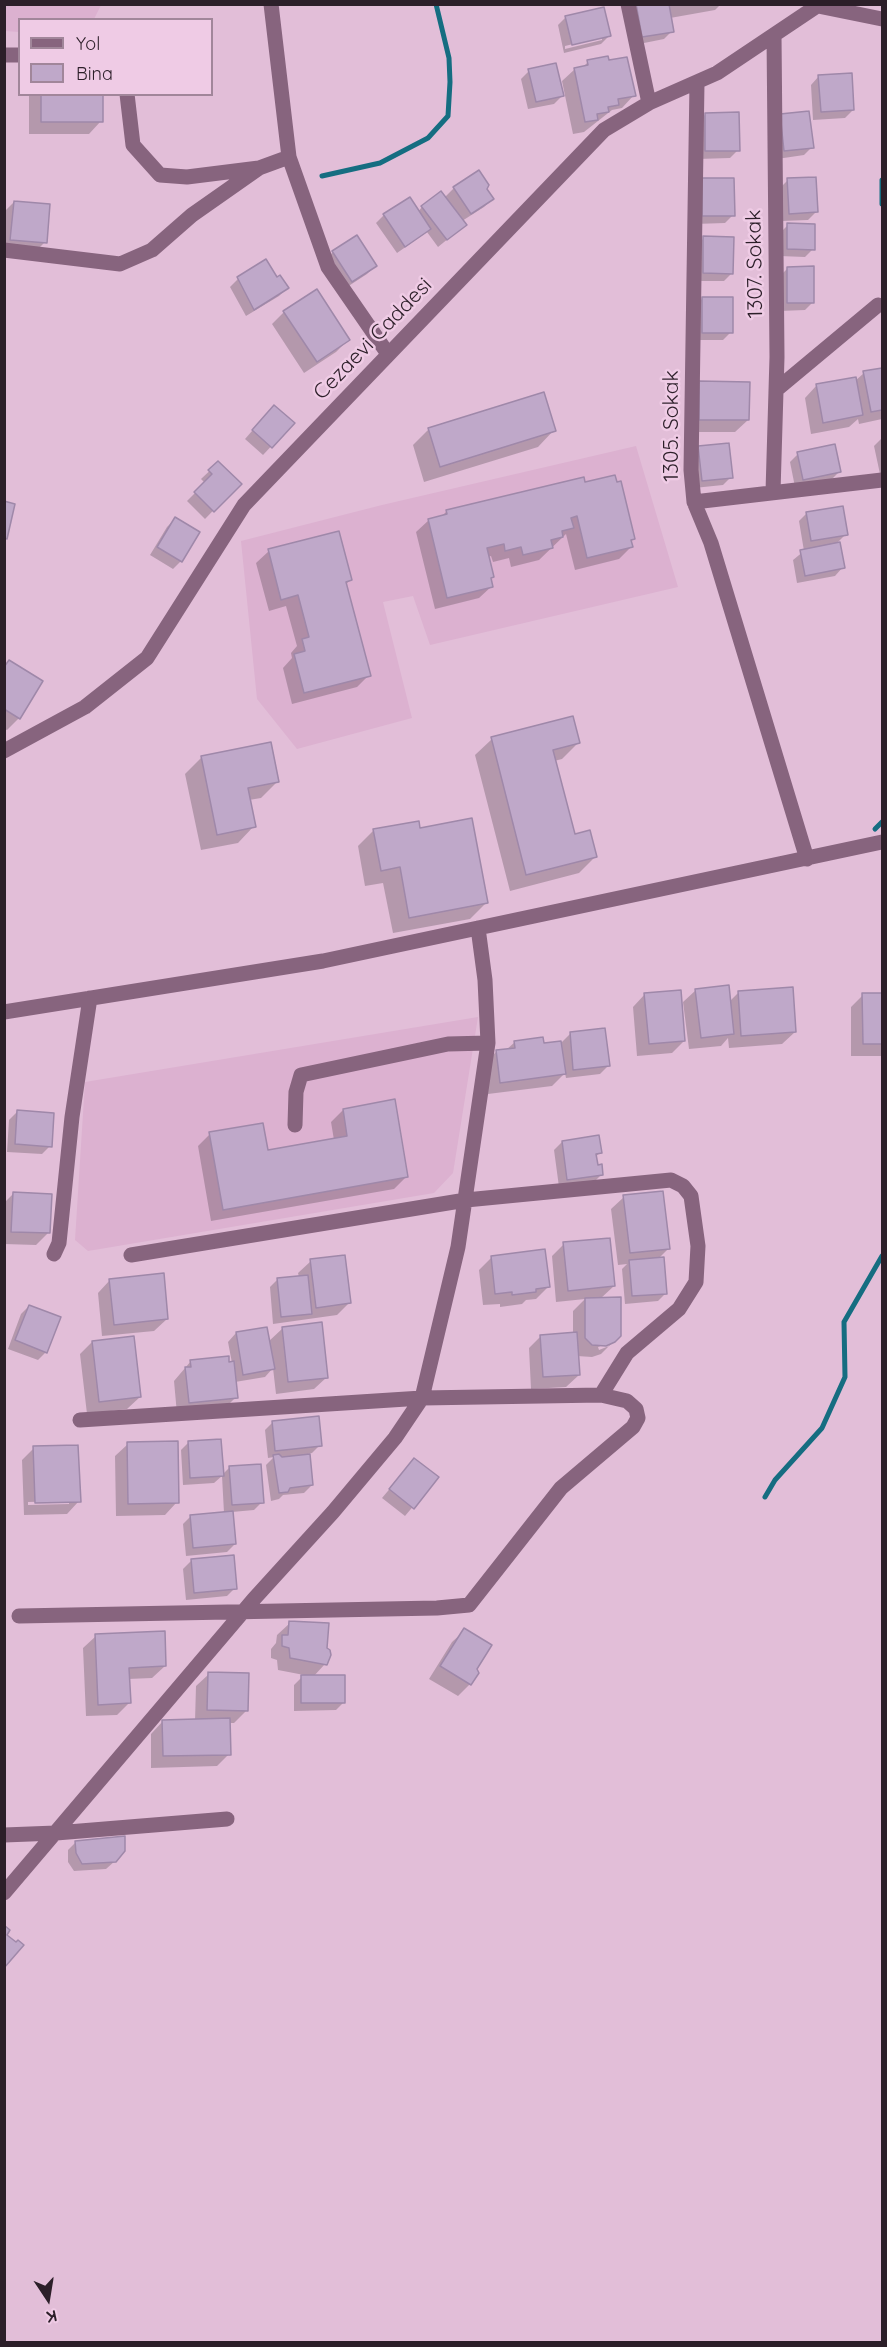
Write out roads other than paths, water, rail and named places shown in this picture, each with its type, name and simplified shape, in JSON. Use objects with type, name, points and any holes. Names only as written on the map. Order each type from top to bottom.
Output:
[{"type":"street","points":[[271,4],[289,156],[328,267],[388,354]]},
{"type":"street","points":[[628,4],[649,103]]},
{"type":"street","points":[[819,5],[882,19]]},
{"type":"street","name":"Cezaevi Caddesi","points":[[4,752],[85,707],[147,658],[244,504],[604,130],[649,103],[717,73],[819,5]]},
{"type":"street","name":"1307. Sokak","points":[[773,492],[776,390],[774,35]]},
{"type":"street","name":"1305. Sokak","points":[[697,82],[691,470],[694,502],[711,543],[807,859]]},
{"type":"street","points":[[127,96],[133,145],[160,175],[187,177],[259,168]]},
{"type":"street","points":[[4,250],[120,264],[152,250],[192,215],[259,168],[289,156]]},
{"type":"street","points":[[776,390],[878,305]]},
{"type":"street","points":[[694,502],[882,480]]},
{"type":"street","points":[[4,1012],[322,961],[882,842]]},
{"type":"street","points":[[4,1893],[244,1611],[333,1512],[395,1438],[422,1398],[458,1247],[488,1043],[485,980],[478,928]]},
{"type":"street","points":[[54,1254],[59,1243],[72,1117],[90,998]]},
{"type":"street","points":[[295,1125],[296,1092],[302,1075],[448,1044],[488,1043]]},
{"type":"street","points":[[131,1255],[466,1200],[671,1180],[683,1186],[691,1196],[698,1246],[696,1282],[679,1309],[627,1353],[601,1395]]},
{"type":"street","points":[[20,1616],[437,1608],[469,1605],[561,1488],[633,1427],[638,1418],[636,1409],[627,1401],[601,1395],[422,1398],[81,1420]]},
{"type":"street","points":[[4,1835],[227,1819]]},
{"type":"waterway","points":[[322,176],[380,163],[428,138],[448,116],[449,58],[436,4]]},
{"type":"waterway","points":[[882,180],[882,204]]},
{"type":"waterway","points":[[875,829],[882,822]]},
{"type":"waterway","points":[[765,1497],[775,1480],[822,1428],[845,1377],[844,1322],[882,1256]]}]
